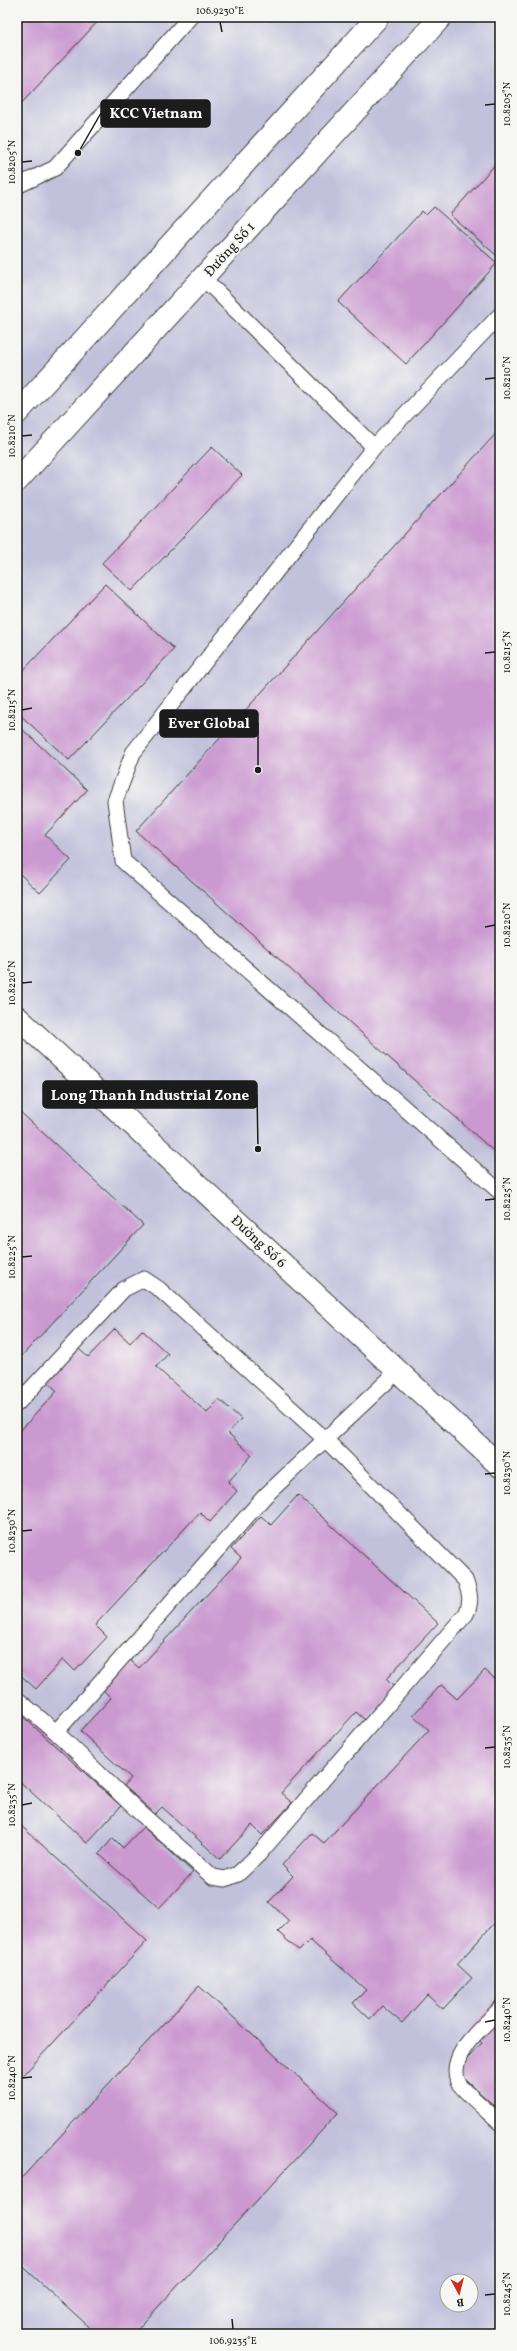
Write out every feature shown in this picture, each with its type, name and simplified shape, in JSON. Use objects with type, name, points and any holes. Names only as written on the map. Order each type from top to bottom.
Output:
[{"type":"street","points":[[17,413],[378,17]]},
{"type":"street","name":"Đường Số 1","points":[[17,482],[441,17]]},
{"type":"street","name":"Đường Số 6","points":[[17,1017],[500,1466]]},
{"type":"lane","points":[[17,186],[55,168],[190,17]]},
{"type":"lane","points":[[203,278],[374,448]]},
{"type":"lane","points":[[500,315],[374,448],[133,753],[115,801],[123,861],[500,1192]]},
{"type":"lane","points":[[17,1404],[124,1290],[144,1279],[159,1289],[325,1440],[465,1580],[470,1594],[470,1607],[466,1614],[428,1659],[259,1854],[238,1874],[225,1879],[213,1876],[138,1811],[56,1732],[17,1699]]},
{"type":"lane","points":[[56,1732],[265,1496],[398,1371]]},
{"type":"lane","points":[[500,2009],[476,2034],[459,2055],[456,2065],[458,2083],[500,2123]]},
{"type":"shaded area","points":[[17,17],[500,17],[500,2334],[17,2334]]},
{"type":"building","points":[[17,17],[102,17],[17,108]]},
{"type":"building","points":[[500,159],[500,251],[496,255],[450,215]]},
{"type":"building","points":[[434,207],[497,263],[406,364],[338,302],[422,211],[426,215]]},
{"type":"building","points":[[500,429],[500,1157],[136,831]]},
{"type":"building","points":[[212,447],[242,475],[132,591],[102,563]]},
{"type":"building","points":[[105,584],[174,649],[69,760],[17,712],[17,677]]},
{"type":"building","points":[[20,727],[87,790],[45,835],[71,860],[40,893],[17,871],[17,730]]},
{"type":"building","points":[[17,1109],[143,1225],[17,1361]]},
{"type":"building","points":[[115,1329],[130,1343],[142,1330],[168,1354],[156,1367],[207,1413],[219,1399],[241,1419],[228,1433],[252,1455],[228,1482],[237,1491],[210,1522],[200,1512],[95,1625],[107,1637],[75,1671],[63,1659],[36,1689],[17,1672],[17,1434],[57,1391],[44,1378],[74,1345],[88,1357]]},
{"type":"building","points":[[298,1495],[438,1623],[386,1679],[395,1688],[365,1720],[356,1712],[281,1793],[292,1803],[262,1835],[252,1825],[220,1859],[162,1807],[155,1814],[124,1786],[131,1778],[80,1731],[111,1698],[103,1690],[130,1660],[139,1668],[241,1558],[231,1549],[261,1516],[271,1525]]},
{"type":"building","points":[[485,1670],[500,1683],[500,1917],[457,1964],[472,1978],[443,2009],[427,1995],[402,2023],[382,2006],[370,2019],[353,2003],[366,1990],[310,1940],[299,1951],[278,1932],[289,1921],[269,1902],[293,1876],[282,1865],[312,1833],[324,1843],[429,1730],[413,1715],[441,1685],[457,1699]]},
{"type":"building","points":[[17,1711],[121,1806],[87,1843],[17,1779]]},
{"type":"building","points":[[17,1822],[147,1941],[17,2082]]},
{"type":"building","points":[[143,1827],[193,1872],[159,1908],[99,1854],[113,1838],[123,1848]]},
{"type":"building","points":[[199,1986],[338,2113],[133,2334],[97,2334],[17,2261],[17,2183]]},
{"type":"building","points":[[498,1999],[500,2001],[500,2111],[456,2071],[482,2043],[468,2031]]},
{"type":"place","name":"KCC Vietnam","points":[[78,153]]},
{"type":"place","name":"Ever Global","points":[[258,770]]},
{"type":"place","name":"Long Thanh Industrial Zone","points":[[258,1149]]}]
